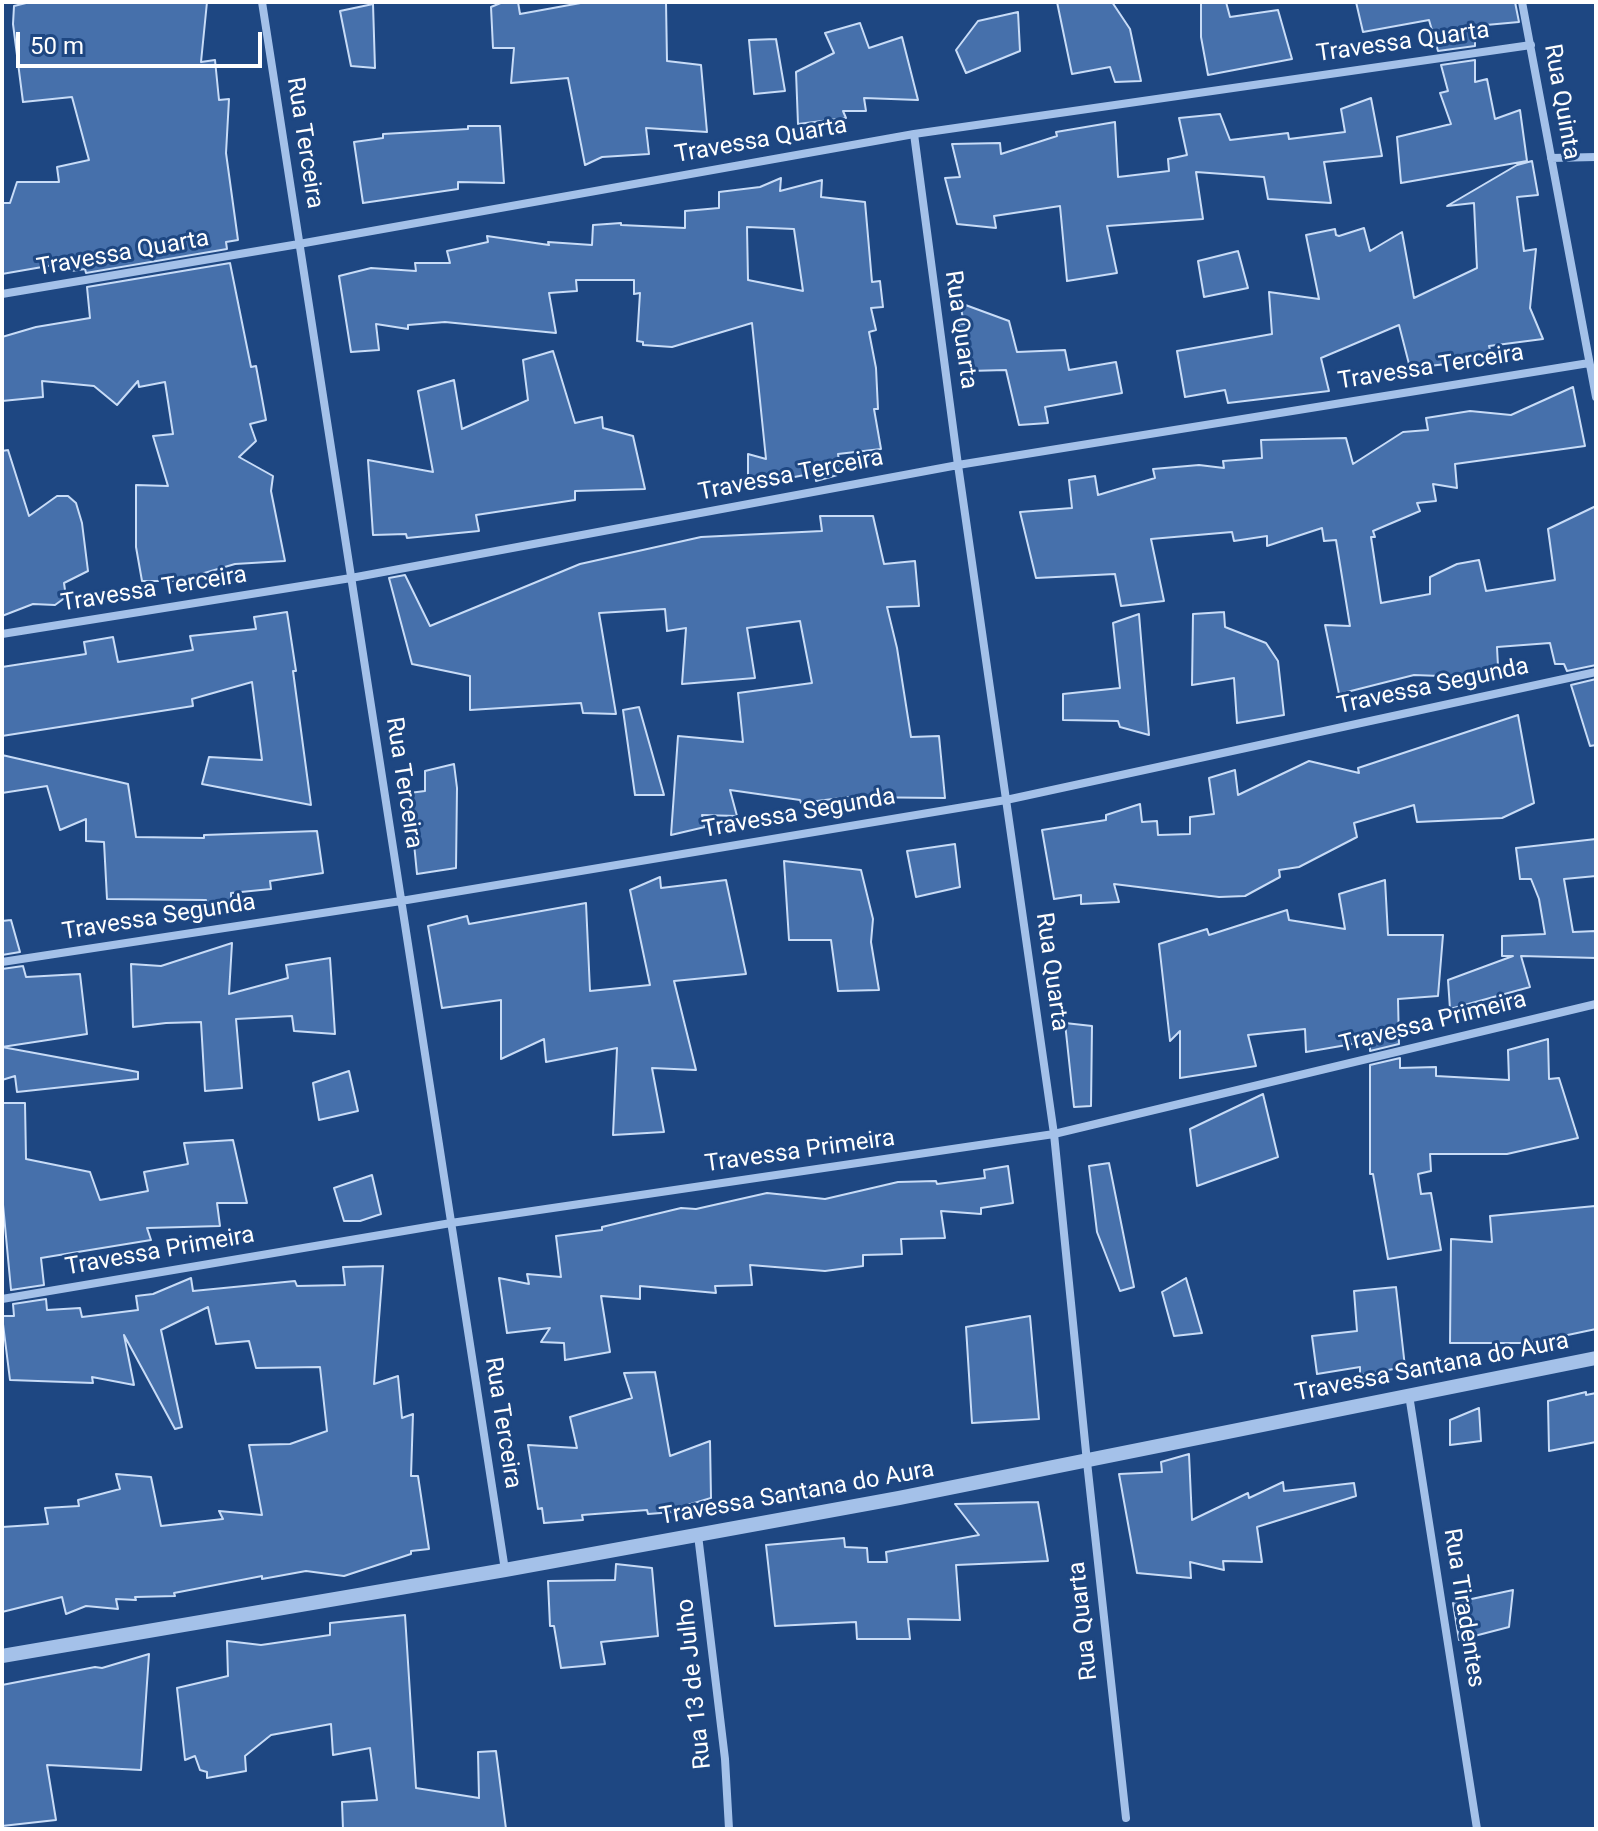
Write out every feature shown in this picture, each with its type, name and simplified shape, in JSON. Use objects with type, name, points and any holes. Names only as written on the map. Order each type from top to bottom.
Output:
[{"type":"street","name":"Rua Terceira","points":[[262,2],[505,1570]]},
{"type":"street","name":"Rua Quinta","points":[[1522,2],[1596,397]]},
{"type":"street","name":"Travessa Quarta","points":[[2,294],[914,134],[1531,45]]},
{"type":"street","name":"Rua Quarta","points":[[914,134],[1054,1134],[1126,1818]]},
{"type":"street","points":[[1551,158],[1596,157]]},
{"type":"street","name":"Travessa Terceira","points":[[2,634],[351,578],[958,465],[1589,363]]},
{"type":"street","name":"Travessa Segunda","points":[[2,962],[401,901],[1006,800],[1596,672]]},
{"type":"street","name":"Travessa Primeira","points":[[2,1299],[451,1223],[1054,1134],[1596,1004]]},
{"type":"street","name":"Travessa Santana do Aura","points":[[2,1656],[698,1535],[1087,1462],[1596,1358]]},
{"type":"street","name":"Rua Tiradentes","points":[[1409,1394],[1477,1829]]},
{"type":"street","name":"Rua 13 de Julho","points":[[698,1535],[725,1759],[729,1829]]},
{"type":"building","points":[[30,2],[207,2],[201,62],[215,60],[219,100],[229,99],[226,153],[238,240],[226,242],[227,249],[86,273],[85,269],[71,271],[71,262],[2,274],[2,203],[10,203],[17,182],[59,182],[57,167],[89,160],[72,97],[23,102],[13,24],[14,6]]},
{"type":"building","points":[[503,2],[518,2],[520,14],[586,2],[666,2],[667,61],[701,65],[707,132],[646,128],[649,154],[602,157],[585,165],[568,78],[511,83],[514,48],[493,48],[491,7]]},
{"type":"building","points":[[1057,2],[1112,2],[1130,29],[1141,81],[1115,82],[1110,67],[1072,74]]},
{"type":"building","points":[[1201,2],[1226,2],[1230,17],[1278,10],[1292,59],[1208,75],[1201,37]]},
{"type":"building","points":[[1356,2],[1515,2],[1519,22],[1475,26],[1475,46],[1438,51],[1429,20],[1363,32]]},
{"type":"building","points":[[373,4],[375,68],[351,66],[340,11]]},
{"type":"building","points":[[1018,12],[1020,51],[966,73],[956,50],[978,21]]},
{"type":"building","points":[[860,23],[869,48],[902,37],[918,100],[864,98],[866,111],[843,111],[846,118],[798,124],[796,72],[834,53],[825,33]]},
{"type":"building","points":[[776,39],[785,91],[754,94],[749,40]]},
{"type":"building","points":[[1475,60],[1475,82],[1487,79],[1495,119],[1520,110],[1527,161],[1401,183],[1397,137],[1451,124],[1440,93],[1448,91],[1441,65]]},
{"type":"building","points":[[1371,98],[1382,156],[1324,162],[1331,203],[1268,199],[1264,177],[1196,172],[1203,219],[1107,226],[1117,273],[1067,281],[1060,206],[994,216],[996,228],[957,224],[945,178],[960,177],[952,144],[1000,143],[1001,154],[1057,136],[1056,132],[1115,122],[1118,177],[1169,171],[1168,159],[1187,155],[1179,118],[1220,114],[1230,140],[1288,133],[1289,139],[1345,132],[1341,109]]},
{"type":"building","points":[[468,126],[500,126],[504,183],[458,182],[458,189],[363,203],[354,142],[383,138],[383,134],[468,129]]},
{"type":"building","points":[[1532,161],[1538,195],[1517,197],[1524,251],[1536,249],[1530,308],[1543,339],[1489,346],[1492,356],[1429,366],[1409,364],[1399,325],[1321,358],[1329,391],[1228,403],[1225,390],[1185,397],[1177,351],[1272,334],[1269,292],[1319,299],[1306,235],[1335,229],[1339,236],[1364,228],[1370,251],[1402,232],[1414,298],[1477,268],[1474,203],[1447,206],[1517,165]]},
{"type":"building","points":[[781,178],[780,191],[822,180],[821,197],[865,202],[872,282],[880,281],[883,307],[871,308],[876,330],[869,332],[876,368],[878,409],[874,409],[881,449],[838,454],[841,474],[816,481],[815,473],[748,486],[748,454],[766,459],[752,323],[672,347],[643,345],[643,342],[637,341],[640,293],[634,294],[634,280],[576,280],[577,291],[549,293],[556,333],[445,322],[408,325],[408,329],[376,324],[379,350],[351,352],[339,276],[371,268],[416,271],[415,263],[450,263],[447,251],[488,242],[487,236],[549,245],[548,242],[592,245],[593,225],[621,223],[685,228],[685,211],[719,208],[719,192],[760,187]],"holes":[[[747,227],[794,229],[803,291],[748,280]]]},
{"type":"building","points":[[1238,251],[1248,288],[1204,297],[1198,261]]},
{"type":"building","points":[[230,263],[251,367],[256,366],[266,420],[250,424],[256,441],[239,457],[273,476],[271,491],[285,561],[235,564],[177,581],[142,581],[136,547],[136,485],[168,486],[153,436],[173,434],[165,382],[139,387],[138,381],[117,405],[94,386],[42,381],[43,397],[2,401],[2,337],[36,327],[90,318],[87,287]]},
{"type":"building","points":[[960,303],[1009,321],[1017,352],[1065,350],[1069,370],[1116,362],[1122,393],[1045,407],[1048,423],[1019,425],[1006,370],[969,371],[958,323],[964,324]]},
{"type":"building","points":[[553,351],[575,423],[602,417],[603,428],[633,436],[645,489],[575,491],[575,500],[476,515],[479,531],[407,538],[406,534],[373,535],[368,460],[433,472],[418,391],[454,380],[462,429],[528,400],[523,360]]},
{"type":"building","points":[[1573,387],[1585,446],[1455,464],[1457,488],[1433,484],[1436,501],[1417,503],[1420,511],[1373,531],[1375,537],[1371,537],[1381,603],[1430,594],[1430,577],[1457,564],[1479,560],[1486,591],[1555,580],[1548,529],[1596,506],[1596,665],[1567,671],[1564,664],[1555,664],[1550,643],[1497,647],[1498,666],[1443,684],[1440,676],[1414,675],[1339,694],[1325,625],[1350,626],[1336,540],[1324,541],[1322,528],[1267,546],[1267,536],[1234,541],[1232,532],[1151,539],[1164,601],[1121,606],[1115,574],[1036,578],[1020,512],[1072,508],[1069,480],[1095,476],[1098,495],[1155,478],[1153,469],[1199,465],[1224,468],[1223,461],[1262,458],[1261,440],[1346,438],[1353,464],[1403,432],[1428,430],[1426,418],[1470,411],[1511,415]]},
{"type":"building","points":[[8,450],[29,516],[57,496],[68,496],[76,503],[82,523],[88,571],[64,583],[66,597],[55,605],[33,604],[2,616],[2,451]]},
{"type":"building","points":[[820,516],[873,516],[884,564],[915,561],[919,606],[887,607],[911,737],[939,736],[945,798],[849,797],[801,803],[800,800],[730,790],[737,816],[702,815],[705,827],[671,835],[678,736],[743,742],[738,693],[812,683],[800,621],[747,628],[755,678],[682,684],[686,628],[667,631],[665,609],[599,613],[616,714],[583,713],[581,703],[470,710],[470,676],[412,664],[389,578],[405,575],[430,626],[580,564],[701,537],[822,531]]},
{"type":"building","points":[[287,612],[311,805],[202,784],[209,757],[262,760],[252,682],[192,699],[193,706],[2,736],[2,667],[86,654],[84,642],[113,637],[118,662],[193,650],[190,636],[256,629],[254,617]]},
{"type":"building","points":[[1224,612],[1225,627],[1266,643],[1278,661],[1284,715],[1237,723],[1234,678],[1192,685],[1193,614]]},
{"type":"building","points":[[1139,614],[1149,735],[1120,727],[1118,721],[1063,720],[1063,694],[1120,688],[1113,623]]},
{"type":"building","points":[[1596,679],[1596,745],[1590,746],[1571,685]]},
{"type":"building","points":[[639,707],[664,795],[635,795],[623,710]]},
{"type":"building","points":[[1518,715],[1534,803],[1502,818],[1417,822],[1414,805],[1354,823],[1357,837],[1299,867],[1279,870],[1280,877],[1245,896],[1219,897],[1114,884],[1119,902],[1081,904],[1081,895],[1054,899],[1042,830],[1106,820],[1106,815],[1140,804],[1142,822],[1157,821],[1158,835],[1190,834],[1190,817],[1214,814],[1209,778],[1235,770],[1238,795],[1309,761],[1359,773],[1358,768]]},
{"type":"building","points":[[2,755],[128,784],[136,837],[204,838],[204,835],[317,831],[323,873],[270,881],[271,889],[231,893],[231,905],[206,905],[206,900],[107,899],[104,842],[86,841],[86,819],[60,830],[47,786],[2,793]]},
{"type":"building","points":[[454,764],[457,788],[456,868],[417,874],[409,793],[425,791],[425,771]]},
{"type":"building","points":[[1596,839],[1596,876],[1564,879],[1573,932],[1596,931],[1596,958],[1521,956],[1530,987],[1450,1009],[1448,980],[1513,956],[1502,956],[1502,936],[1545,934],[1539,899],[1531,879],[1520,879],[1516,848]]},
{"type":"building","points":[[955,844],[960,887],[916,897],[907,851]]},
{"type":"building","points":[[784,861],[861,870],[873,919],[871,942],[879,990],[838,991],[831,940],[789,940]]},
{"type":"building","points":[[660,877],[661,888],[726,880],[746,974],[674,981],[696,1070],[652,1068],[664,1132],[613,1135],[617,1048],[546,1062],[544,1039],[501,1059],[501,1000],[442,1008],[428,926],[467,916],[469,924],[586,903],[590,991],[650,985],[630,890]]},
{"type":"building","points":[[1385,880],[1388,935],[1443,935],[1438,996],[1398,999],[1399,1044],[1370,1051],[1370,1041],[1306,1052],[1305,1029],[1248,1035],[1256,1066],[1180,1078],[1180,1031],[1170,1041],[1159,944],[1207,929],[1209,935],[1287,910],[1289,920],[1345,929],[1339,894]]},
{"type":"building","points":[[11,920],[20,952],[2,955],[2,921]]},
{"type":"building","points":[[232,943],[229,994],[288,978],[286,965],[330,958],[335,1034],[294,1031],[292,1016],[236,1019],[242,1088],[205,1091],[201,1022],[133,1027],[131,964],[161,966]]},
{"type":"building","points":[[23,966],[26,977],[80,974],[87,1034],[2,1047],[2,969]]},
{"type":"building","points":[[1065,1023],[1092,1026],[1091,1106],[1074,1107]]},
{"type":"building","points":[[1548,1039],[1549,1079],[1559,1078],[1578,1138],[1507,1154],[1430,1154],[1431,1171],[1418,1174],[1421,1194],[1431,1193],[1441,1250],[1388,1259],[1373,1174],[1370,1174],[1370,1065],[1400,1058],[1400,1068],[1436,1067],[1436,1076],[1509,1080],[1508,1050]]},
{"type":"building","points":[[2,1047],[138,1072],[138,1079],[17,1092],[15,1076],[2,1080]]},
{"type":"building","points":[[349,1071],[358,1111],[319,1120],[313,1083]]},
{"type":"building","points":[[1263,1094],[1278,1157],[1197,1186],[1190,1129]]},
{"type":"building","points":[[2,1103],[25,1103],[26,1159],[90,1172],[100,1200],[148,1191],[144,1172],[188,1164],[184,1143],[233,1140],[247,1203],[217,1203],[220,1226],[147,1228],[151,1240],[41,1258],[44,1285],[11,1290],[2,1194]]},
{"type":"building","points":[[1109,1163],[1134,1287],[1120,1291],[1097,1232],[1089,1166]]},
{"type":"building","points":[[1008,1166],[1013,1203],[981,1208],[981,1214],[941,1211],[945,1238],[901,1239],[902,1254],[863,1255],[863,1266],[825,1271],[750,1265],[752,1285],[715,1286],[716,1293],[640,1286],[640,1299],[601,1296],[610,1352],[565,1360],[564,1343],[541,1342],[550,1328],[507,1333],[499,1278],[529,1284],[527,1274],[561,1277],[556,1236],[602,1230],[602,1227],[681,1208],[696,1209],[767,1193],[825,1199],[898,1182],[936,1181],[937,1184],[985,1178],[984,1170]]},
{"type":"building","points":[[372,1175],[381,1214],[360,1221],[344,1221],[334,1188]]},
{"type":"building","points":[[1595,1206],[1596,1329],[1530,1343],[1450,1343],[1451,1239],[1492,1242],[1490,1216]]},
{"type":"building","points":[[383,1266],[374,1384],[398,1376],[402,1418],[413,1414],[411,1476],[418,1476],[429,1549],[411,1551],[411,1554],[344,1576],[306,1571],[262,1579],[262,1576],[174,1593],[175,1596],[116,1599],[118,1609],[86,1606],[66,1614],[62,1597],[2,1612],[2,1527],[48,1524],[45,1508],[79,1506],[78,1500],[120,1489],[116,1474],[151,1477],[161,1526],[223,1519],[219,1511],[262,1515],[249,1445],[290,1444],[327,1431],[320,1367],[256,1368],[249,1341],[216,1344],[208,1307],[161,1330],[182,1427],[175,1429],[124,1335],[134,1385],[92,1377],[93,1383],[10,1380],[2,1316],[14,1316],[13,1304],[46,1299],[47,1310],[80,1308],[82,1317],[138,1310],[136,1296],[153,1294],[191,1278],[193,1291],[295,1281],[297,1286],[345,1285],[343,1267]]},
{"type":"building","points":[[1186,1278],[1202,1333],[1174,1336],[1162,1292]]},
{"type":"building","points":[[1396,1287],[1405,1367],[1360,1375],[1360,1367],[1317,1374],[1312,1336],[1357,1331],[1354,1291]]},
{"type":"building","points":[[1030,1316],[1039,1419],[972,1423],[966,1327]]},
{"type":"building","points":[[655,1372],[670,1456],[710,1441],[711,1498],[674,1509],[674,1512],[648,1514],[647,1510],[582,1515],[583,1520],[544,1523],[542,1508],[538,1509],[528,1445],[577,1448],[570,1417],[632,1398],[624,1373]]},
{"type":"building","points":[[1586,1392],[1586,1395],[1596,1393],[1596,1442],[1549,1451],[1548,1401]]},
{"type":"building","points":[[1479,1408],[1481,1441],[1450,1445],[1450,1420]]},
{"type":"building","points":[[1189,1454],[1192,1520],[1248,1493],[1249,1498],[1283,1482],[1284,1491],[1354,1483],[1356,1496],[1257,1527],[1262,1562],[1223,1561],[1224,1570],[1190,1562],[1191,1578],[1137,1573],[1119,1474],[1162,1472],[1161,1462]]},
{"type":"building","points":[[1038,1502],[1048,1561],[956,1565],[960,1620],[908,1619],[910,1639],[857,1639],[856,1622],[775,1626],[766,1545],[844,1538],[845,1547],[867,1548],[868,1562],[887,1562],[886,1552],[979,1535],[955,1504]]},
{"type":"building","points":[[616,1564],[652,1568],[658,1636],[601,1642],[605,1664],[561,1668],[554,1626],[550,1626],[548,1581],[615,1580]]},
{"type":"building","points":[[1513,1590],[1509,1627],[1459,1640],[1453,1603]]},
{"type":"building","points":[[405,1615],[416,1788],[479,1798],[478,1752],[496,1751],[506,1829],[343,1829],[342,1802],[377,1800],[370,1748],[333,1755],[331,1724],[271,1735],[245,1756],[246,1771],[207,1778],[207,1772],[200,1770],[195,1756],[185,1760],[177,1688],[228,1676],[227,1641],[261,1645],[330,1635],[330,1623]]},
{"type":"building","points":[[149,1654],[141,1770],[47,1765],[56,1820],[2,1826],[2,1685],[102,1668]]}]
